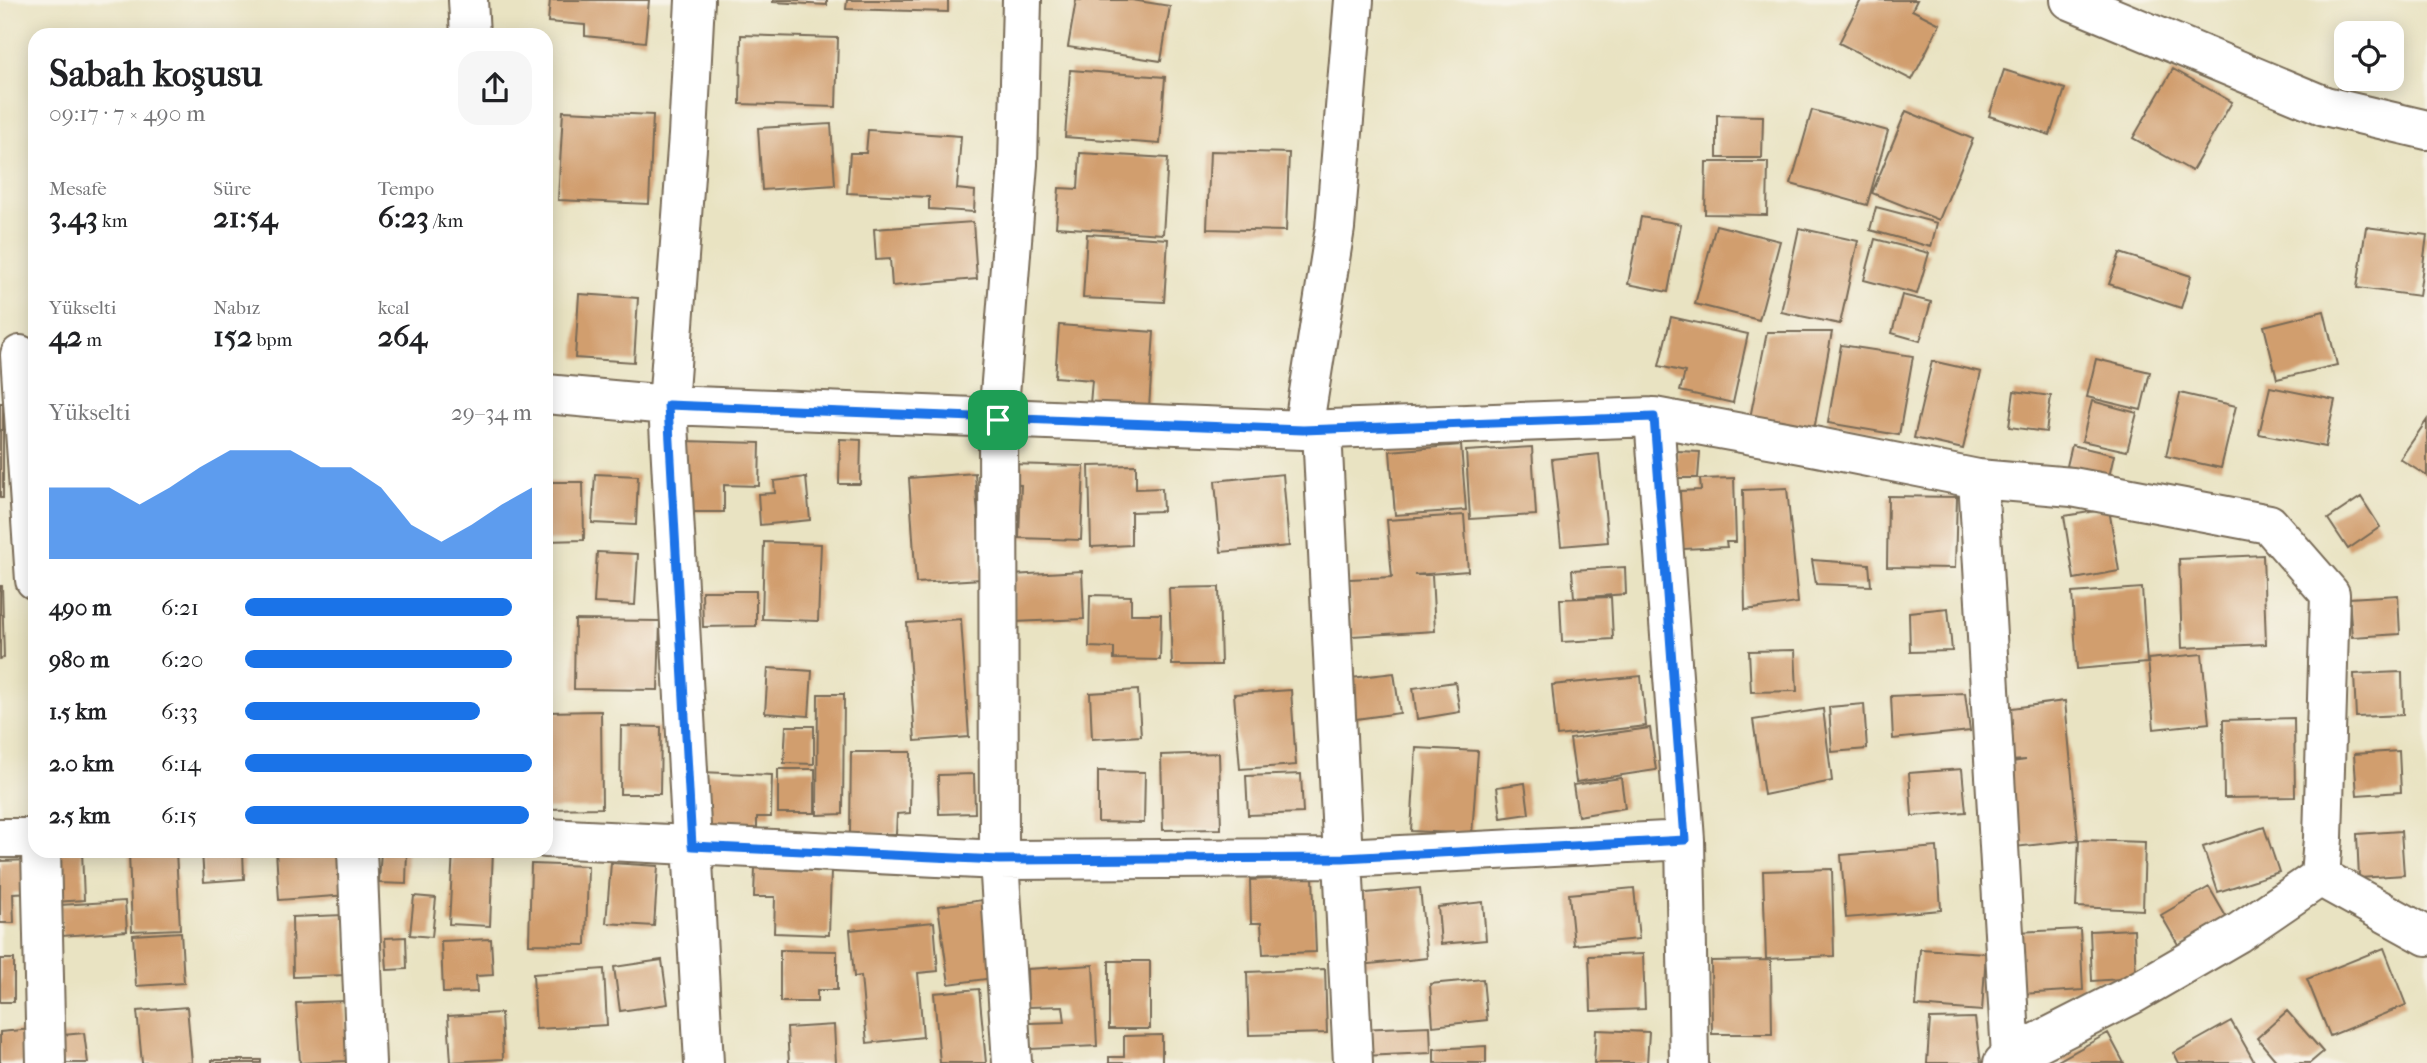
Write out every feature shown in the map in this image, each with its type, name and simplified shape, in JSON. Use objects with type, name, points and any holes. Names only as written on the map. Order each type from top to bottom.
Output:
[{"type":"street","points":[[468,0],[470,28]]},
{"type":"street","points":[[695,0],[668,405],[704,1063]]},
{"type":"street","points":[[1012,1063],[999,860],[998,420],[1018,164],[1022,0]]},
{"type":"street","points":[[1353,1063],[1343,858],[1313,430],[1335,228],[1354,0]]},
{"type":"street","points":[[2070,0],[2325,106],[2427,130]]},
{"type":"street","points":[[18,355],[28,487]]},
{"type":"street","points":[[553,395],[668,405],[998,420],[1313,430],[1654,417],[1978,479],[2072,487],[2269,524],[2330,594],[2320,877]]},
{"type":"street","points":[[1654,417],[1685,840],[1689,1063]]},
{"type":"street","points":[[1978,479],[2007,1059],[2133,994],[2238,933],[2320,877]]},
{"type":"street","points":[[0,838],[28,838]]},
{"type":"street","points":[[553,838],[999,860],[1343,858],[1685,840]]},
{"type":"street","points":[[41,858],[46,1063]]},
{"type":"street","points":[[357,858],[366,1063]]},
{"type":"street","points":[[2320,877],[2427,936]]},
{"type":"building","points":[[550,0],[649,0],[645,42],[585,36],[585,25],[548,22]]},
{"type":"building","points":[[827,0],[827,5],[773,2]]},
{"type":"building","points":[[847,0],[948,0],[948,12],[846,9]]},
{"type":"building","points":[[1076,0],[1132,0],[1170,6],[1161,61],[1068,47]]},
{"type":"building","points":[[1861,0],[1917,0],[1912,10],[1940,24],[1912,80],[1839,43]]},
{"type":"building","points":[[741,35],[838,38],[836,107],[740,104]]},
{"type":"building","points":[[2173,69],[2232,102],[2192,171],[2133,138]]},
{"type":"building","points":[[1070,70],[1165,77],[1160,144],[1065,137]]},
{"type":"building","points":[[2004,70],[2065,89],[2050,135],[1989,116]]},
{"type":"building","points":[[1812,110],[1888,131],[1867,205],[1791,184]]},
{"type":"building","points":[[563,111],[653,115],[649,204],[558,200]]},
{"type":"building","points":[[1906,111],[1973,139],[1939,220],[1872,193]]},
{"type":"building","points":[[1717,115],[1763,116],[1762,158],[1717,158]]},
{"type":"building","points":[[831,124],[835,185],[762,190],[758,128]]},
{"type":"building","points":[[868,130],[961,136],[957,189],[975,191],[974,212],[929,209],[929,197],[847,193],[850,153],[866,153]]},
{"type":"building","points":[[1210,151],[1289,153],[1286,231],[1207,229]]},
{"type":"building","points":[[1080,153],[1168,158],[1163,234],[1056,227],[1059,188],[1078,189]]},
{"type":"building","points":[[1706,162],[1768,162],[1767,215],[1705,214]]},
{"type":"building","points":[[1876,207],[1937,223],[1931,247],[1870,230]]},
{"type":"building","points":[[1641,217],[1681,224],[1668,292],[1628,284]]},
{"type":"building","points":[[973,222],[977,279],[892,286],[890,259],[876,260],[874,229]]},
{"type":"building","points":[[1716,225],[1780,241],[1759,320],[1695,304]]},
{"type":"building","points":[[2366,227],[2427,235],[2419,296],[2357,288]]},
{"type":"building","points":[[1799,228],[1858,241],[1840,324],[1781,312]]},
{"type":"building","points":[[1087,234],[1168,239],[1164,302],[1083,298]]},
{"type":"building","points":[[1875,239],[1929,253],[1917,294],[1864,280]]},
{"type":"building","points":[[2120,253],[2191,276],[2181,308],[2109,284]]},
{"type":"building","points":[[579,294],[638,298],[634,362],[575,358]]},
{"type":"building","points":[[1902,295],[1931,302],[1920,341],[1892,333]]},
{"type":"building","points":[[2324,311],[2337,365],[2277,379],[2264,326]]},
{"type":"building","points":[[1671,317],[1748,334],[1733,403],[1680,391],[1685,372],[1659,366]]},
{"type":"building","points":[[1059,325],[1154,332],[1149,408],[1090,404],[1092,380],[1055,377]]},
{"type":"building","points":[[1767,332],[1832,332],[1814,430],[1749,423]]},
{"type":"building","points":[[1841,345],[1913,356],[1899,435],[1828,423]]},
{"type":"building","points":[[2096,359],[2150,372],[2141,410],[2087,397]]},
{"type":"building","points":[[1932,361],[1981,372],[1963,449],[1914,438]]},
{"type":"building","points":[[2270,387],[2335,400],[2325,447],[2259,434]]},
{"type":"building","points":[[2014,391],[2051,396],[2046,432],[2009,427]]},
{"type":"building","points":[[2180,393],[2236,406],[2221,468],[2166,456]]},
{"type":"building","points":[[2092,401],[2137,413],[2127,451],[2082,441]]},
{"type":"building","points":[[0,403],[3,403],[3,498],[0,498]]},
{"type":"building","points":[[2427,420],[2427,476],[2400,459]]},
{"type":"building","points":[[840,439],[861,440],[860,484],[839,484]]},
{"type":"building","points":[[682,441],[760,443],[759,486],[724,485],[724,512],[680,512]]},
{"type":"building","points":[[1461,445],[1466,510],[1395,515],[1390,451]]},
{"type":"building","points":[[2072,445],[2114,455],[2109,477],[2067,466]]},
{"type":"building","points":[[1532,447],[1536,515],[1470,519],[1466,451]]},
{"type":"building","points":[[1677,451],[1700,452],[1698,478],[1674,478]]},
{"type":"building","points":[[1599,454],[1608,542],[1561,546],[1552,459]]},
{"type":"building","points":[[1004,464],[1084,466],[1081,540],[1019,538],[1021,485],[1003,484]]},
{"type":"building","points":[[1136,465],[1136,489],[1162,488],[1163,511],[1131,512],[1131,545],[1091,547],[1089,466]]},
{"type":"building","points":[[975,473],[982,579],[916,583],[909,478]]},
{"type":"building","points":[[595,474],[638,476],[636,525],[592,523]]},
{"type":"building","points":[[1283,474],[1289,546],[1221,552],[1215,481]]},
{"type":"building","points":[[806,477],[810,520],[760,525],[758,494],[775,493],[774,481]]},
{"type":"building","points":[[1734,478],[1736,542],[1726,542],[1727,547],[1682,549],[1680,491],[1701,490],[1700,479]]},
{"type":"building","points":[[553,482],[583,482],[584,540],[553,541]]},
{"type":"building","points":[[1787,488],[1798,603],[1745,610],[1743,490]]},
{"type":"building","points":[[1888,496],[1957,497],[1955,568],[1887,567]]},
{"type":"building","points":[[2361,497],[2380,527],[2348,549],[2328,519]]},
{"type":"building","points":[[2109,509],[2119,571],[2074,579],[2064,516]]},
{"type":"building","points":[[1464,515],[1468,571],[1414,575],[1432,575],[1435,631],[1352,636],[1349,579],[1392,577],[1387,520]]},
{"type":"building","points":[[764,542],[821,544],[818,621],[762,619]]},
{"type":"building","points":[[597,552],[638,554],[635,605],[594,603]]},
{"type":"building","points":[[2263,555],[2266,644],[2182,648],[2179,559]]},
{"type":"building","points":[[1812,560],[1869,564],[1871,586],[1816,584]]},
{"type":"building","points":[[1625,567],[1626,594],[1574,598],[1572,570]]},
{"type":"building","points":[[1082,571],[1084,619],[1014,622],[1012,575]]},
{"type":"building","points":[[0,586],[4,658],[0,659]]},
{"type":"building","points":[[1219,587],[1221,665],[1172,665],[1169,588]]},
{"type":"building","points":[[2142,588],[2147,663],[2077,669],[2072,593]]},
{"type":"building","points":[[702,591],[756,591],[756,626],[703,627]]},
{"type":"building","points":[[1090,595],[1131,596],[1131,614],[1161,614],[1160,660],[1114,659],[1114,648],[1089,647]]},
{"type":"building","points":[[2398,595],[2400,634],[2352,637],[2349,598]]},
{"type":"building","points":[[1611,597],[1613,639],[1562,642],[1560,599]]},
{"type":"building","points":[[1948,608],[1952,651],[1910,652],[1909,612]]},
{"type":"building","points":[[961,619],[969,737],[915,741],[907,623]]},
{"type":"building","points":[[575,620],[660,621],[658,690],[574,689]]},
{"type":"building","points":[[1795,650],[1797,691],[1751,692],[1749,651]]},
{"type":"building","points":[[2202,654],[2209,723],[2154,729],[2148,659]]},
{"type":"building","points":[[768,668],[812,671],[809,716],[765,713]]},
{"type":"building","points":[[2402,672],[2403,715],[2356,717],[2354,674]]},
{"type":"building","points":[[1394,673],[1400,713],[1348,720],[1343,679]]},
{"type":"building","points":[[1641,676],[1646,726],[1557,736],[1552,685]]},
{"type":"building","points":[[1455,682],[1460,712],[1417,719],[1413,688]]},
{"type":"building","points":[[1138,690],[1141,736],[1092,739],[1090,693]]},
{"type":"building","points":[[1291,690],[1296,765],[1240,769],[1234,694]]},
{"type":"building","points":[[1965,693],[1970,731],[1893,739],[1891,696]]},
{"type":"building","points":[[818,694],[844,694],[843,814],[817,815]]},
{"type":"building","points":[[2065,701],[2078,840],[2015,847],[2005,763],[2026,760],[2010,761],[2004,709]]},
{"type":"building","points":[[1864,704],[1867,749],[1832,752],[1829,707]]},
{"type":"building","points":[[1823,709],[1832,781],[1764,795],[1753,720]]},
{"type":"building","points":[[601,711],[602,808],[553,809],[553,712]]},
{"type":"building","points":[[2294,718],[2295,797],[2224,798],[2223,720]]},
{"type":"building","points":[[621,726],[661,727],[660,794],[620,794]]},
{"type":"building","points":[[786,726],[814,726],[814,764],[784,763]]},
{"type":"building","points":[[1650,728],[1656,770],[1576,782],[1570,739]]},
{"type":"building","points":[[1416,748],[1478,751],[1472,834],[1411,831]]},
{"type":"building","points":[[2399,751],[2401,792],[2357,795],[2354,754]]},
{"type":"building","points":[[851,752],[911,752],[910,813],[897,814],[896,834],[850,834]]},
{"type":"building","points":[[1219,753],[1221,829],[1163,830],[1161,755]]},
{"type":"building","points":[[778,769],[815,769],[815,813],[778,813]]},
{"type":"building","points":[[1962,769],[1966,812],[1912,816],[1909,773]]},
{"type":"building","points":[[1098,771],[1145,772],[1144,823],[1098,822]]},
{"type":"building","points":[[701,772],[772,775],[771,817],[757,817],[757,829],[698,826]]},
{"type":"building","points":[[974,774],[975,813],[939,814],[938,775]]},
{"type":"building","points":[[1301,774],[1303,813],[1248,815],[1246,776]]},
{"type":"building","points":[[1621,778],[1625,808],[1578,816],[1573,785]]},
{"type":"building","points":[[1525,783],[1529,814],[1501,818],[1497,787]]},
{"type":"building","points":[[2264,827],[2279,872],[2218,892],[2203,847]]},
{"type":"building","points":[[2401,831],[2404,875],[2359,878],[2357,834]]},
{"type":"building","points":[[2079,840],[2145,842],[2143,910],[2076,907]]},
{"type":"building","points":[[1937,847],[1941,910],[1846,918],[1841,855]]},
{"type":"building","points":[[52,858],[82,858],[84,900],[54,902]]},
{"type":"building","points":[[129,858],[176,858],[180,929],[132,931]]},
{"type":"building","points":[[202,858],[243,858],[244,879],[204,882]]},
{"type":"building","points":[[276,858],[347,858],[349,895],[279,900]]},
{"type":"building","points":[[381,858],[407,858],[406,884],[379,883]]},
{"type":"building","points":[[453,858],[493,858],[490,926],[449,924]]},
{"type":"building","points":[[34,860],[34,892],[13,893],[14,923],[0,923],[0,861]]},
{"type":"building","points":[[611,863],[658,866],[654,926],[606,923]]},
{"type":"building","points":[[531,864],[588,866],[586,945],[529,944]]},
{"type":"building","points":[[755,868],[831,870],[829,935],[774,933],[775,897],[754,897]]},
{"type":"building","points":[[1832,869],[1834,956],[1766,959],[1763,871]]},
{"type":"building","points":[[1313,877],[1316,952],[1263,954],[1261,923],[1251,923],[1250,880]]},
{"type":"building","points":[[2209,887],[2228,920],[2180,948],[2161,915]]},
{"type":"building","points":[[1420,888],[1427,958],[1351,966],[1345,895]]},
{"type":"building","points":[[1634,888],[1639,939],[1574,945],[1569,894]]},
{"type":"building","points":[[414,896],[436,898],[432,937],[410,935]]},
{"type":"building","points":[[990,899],[1001,977],[949,984],[938,906]]},
{"type":"building","points":[[125,901],[127,931],[62,936],[60,905]]},
{"type":"building","points":[[1483,902],[1486,940],[1441,944],[1438,907]]},
{"type":"building","points":[[344,915],[346,975],[293,977],[292,917]]},
{"type":"building","points":[[934,922],[938,971],[918,973],[923,1037],[867,1043],[861,976],[854,977],[850,930]]},
{"type":"building","points":[[2080,929],[2083,990],[2021,994],[2018,932]]},
{"type":"building","points":[[2134,929],[2136,978],[2092,981],[2090,931]]},
{"type":"building","points":[[181,932],[184,983],[136,986],[133,935]]},
{"type":"building","points":[[406,937],[407,969],[387,970],[385,938]]},
{"type":"building","points":[[491,939],[493,975],[476,976],[477,992],[443,993],[441,941]]},
{"type":"building","points":[[2384,948],[2406,1005],[2330,1036],[2307,979]]},
{"type":"building","points":[[1920,949],[1986,953],[1982,1011],[1916,1006]]},
{"type":"building","points":[[780,950],[837,951],[837,990],[817,990],[817,1002],[780,1002]]},
{"type":"building","points":[[1643,954],[1645,1009],[1591,1011],[1589,956]]},
{"type":"building","points":[[0,959],[14,959],[14,1002],[0,1002]]},
{"type":"building","points":[[662,960],[668,1004],[620,1011],[614,967]]},
{"type":"building","points":[[1771,960],[1772,1034],[1712,1034],[1711,961]]},
{"type":"building","points":[[1109,961],[1150,961],[1150,1029],[1109,1029]]},
{"type":"building","points":[[1093,965],[1097,1046],[1030,1049],[1029,1023],[1065,1022],[1063,1006],[1028,1007],[1027,969]]},
{"type":"building","points":[[604,969],[607,1025],[536,1029],[533,974]]},
{"type":"building","points":[[1325,969],[1327,1033],[1249,1035],[1247,972]]},
{"type":"building","points":[[1483,979],[1487,1020],[1433,1026],[1430,984]]},
{"type":"building","points":[[979,989],[986,1063],[940,1063],[934,993]]},
{"type":"building","points":[[345,1001],[348,1061],[300,1063],[296,1003]]},
{"type":"building","points":[[187,1007],[192,1063],[142,1063],[137,1011]]},
{"type":"building","points":[[2287,1011],[2323,1052],[2310,1063],[2278,1063],[2257,1038]]},
{"type":"building","points":[[501,1013],[503,1059],[451,1062],[448,1016]]},
{"type":"building","points":[[1975,1018],[1981,1063],[1927,1063],[1930,1019]]},
{"type":"building","points":[[2231,1021],[2255,1063],[2179,1063],[2174,1053]]},
{"type":"building","points":[[834,1025],[836,1063],[789,1063],[787,1028]]},
{"type":"building","points":[[1430,1026],[1431,1053],[1362,1056],[1360,1029]]},
{"type":"building","points":[[33,1029],[36,1063],[0,1063],[0,1032]]},
{"type":"building","points":[[1596,1030],[1649,1032],[1647,1063],[1594,1063]]},
{"type":"building","points":[[84,1033],[88,1063],[55,1063],[52,1036]]},
{"type":"building","points":[[2108,1033],[2124,1063],[2059,1063],[2058,1061]]},
{"type":"building","points":[[1162,1035],[1162,1063],[1109,1063],[1109,1057],[1124,1057],[1124,1036]]},
{"type":"building","points":[[1486,1046],[1486,1063],[1434,1063],[1434,1049]]},
{"type":"building","points":[[212,1060],[261,1060],[261,1063],[212,1063]]},
{"type":"route","points":[[668,405],[998,420],[1322,430],[1654,417],[1685,840],[1343,858],[999,860],[692,846],[668,405]]}]
